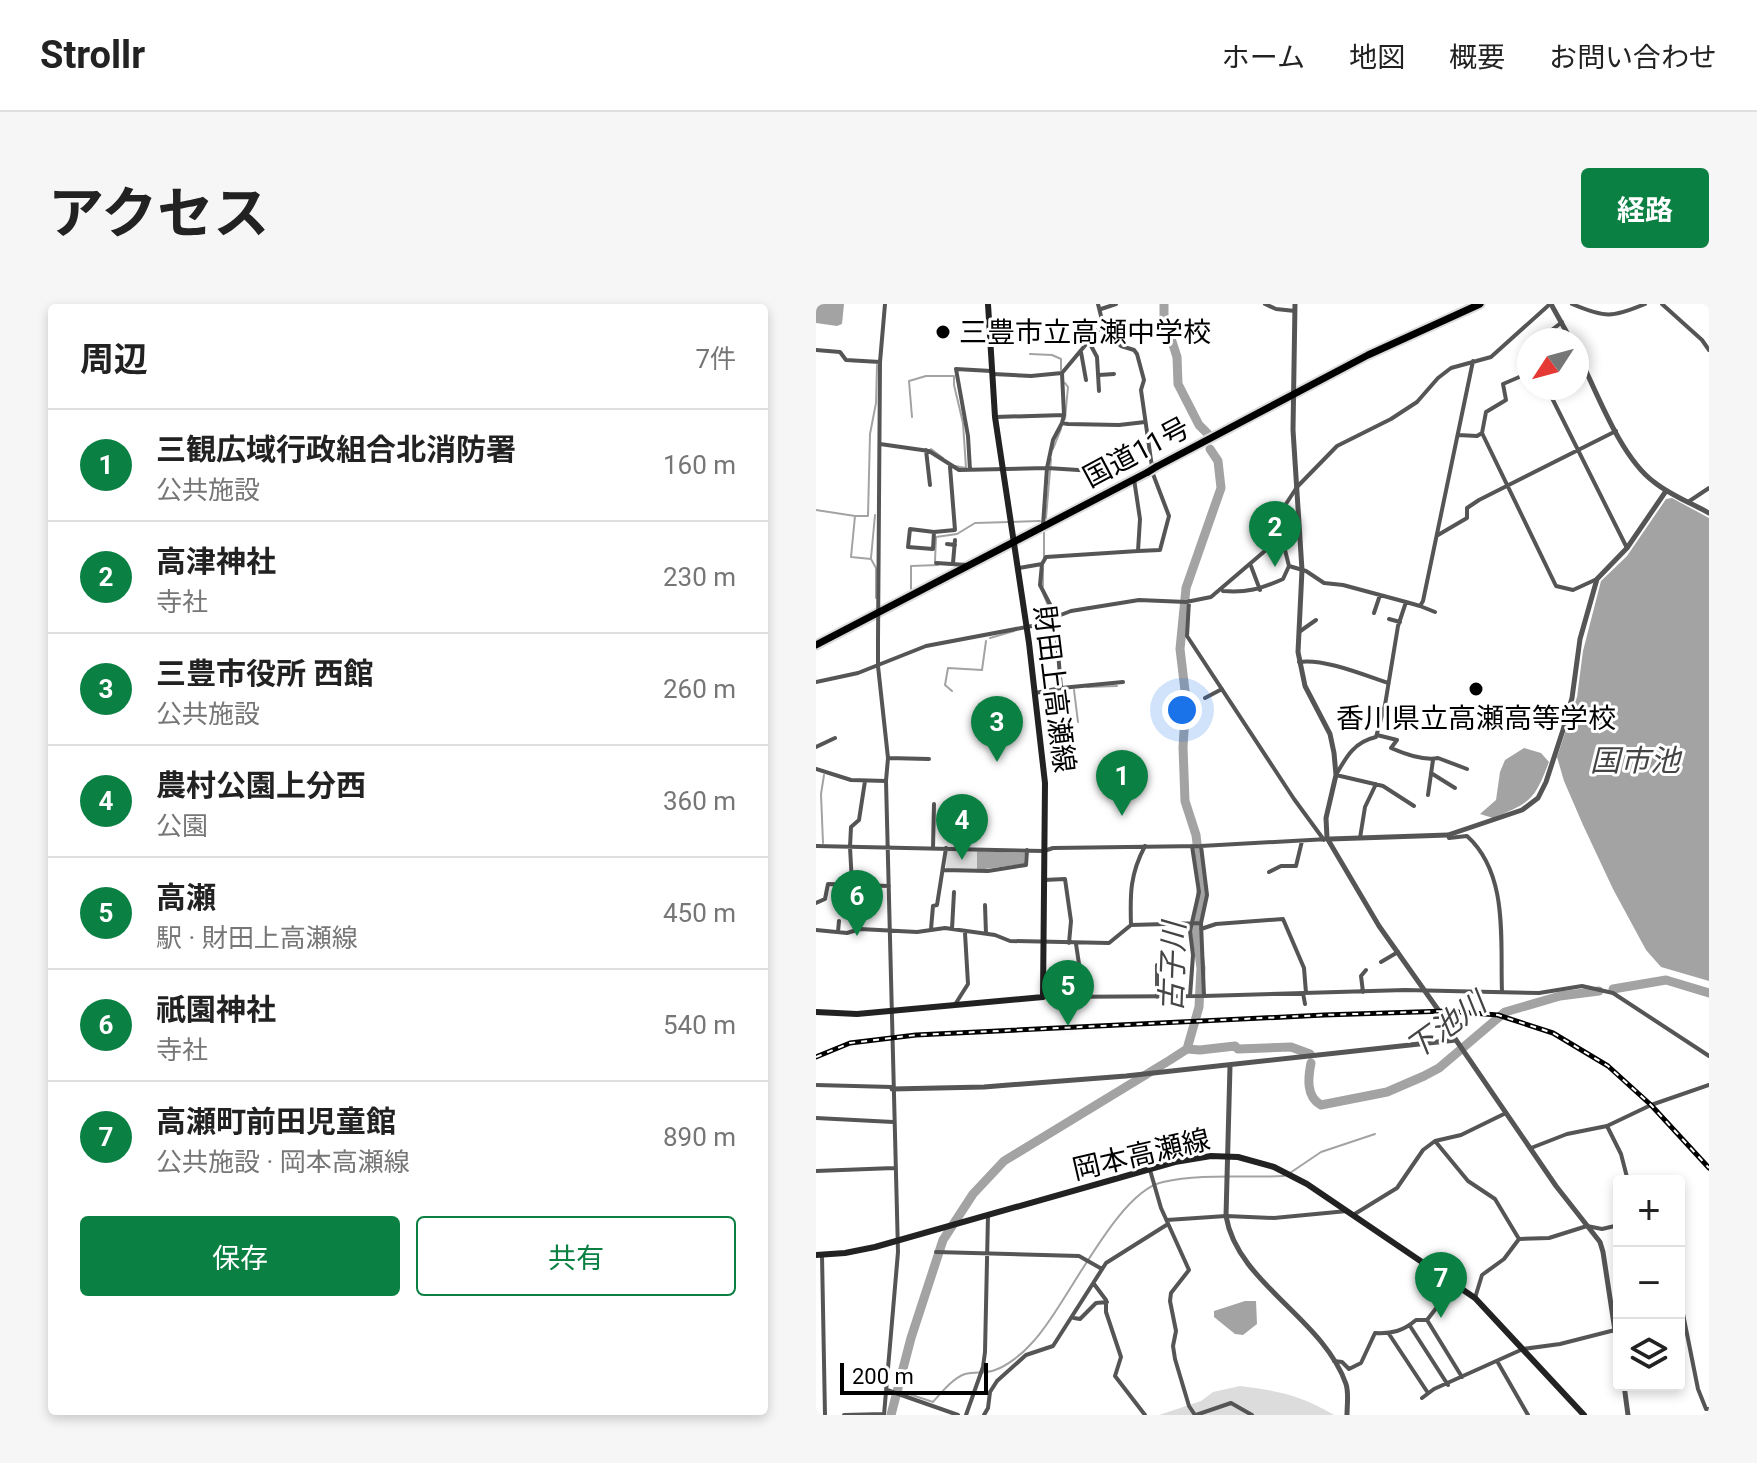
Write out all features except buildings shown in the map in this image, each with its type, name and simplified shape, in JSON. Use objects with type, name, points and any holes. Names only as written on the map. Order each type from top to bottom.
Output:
[{"type":"highway","name":"国道11号","points":[[816,645],[1379,350],[1469,306],[1480,304]]},
{"type":"main road","name":"財田上高瀬線","points":[[988,304],[995,417],[1045,783],[1043,997]]},
{"type":"main road","points":[[816,1012],[857,1014],[1043,997]]},
{"type":"main road","name":"岡本高瀬線","points":[[819,1255],[860,1251],[1195,1158],[1252,1160],[1274,1167],[1350,1213],[1475,1298],[1584,1415]]},
{"type":"street","points":[[844,1415],[884,1414],[889,1390],[898,1241],[892,1088],[888,758],[878,666],[880,362],[885,304]]},
{"type":"street","points":[[1061,688],[1054,618],[1040,585],[1042,564],[1046,557],[1103,551],[1160,550],[1169,516],[1153,474],[1141,390],[1144,380],[1137,354],[1121,346],[1103,324],[1100,307],[1116,304]]},
{"type":"street","points":[[1265,304],[1276,309],[1295,308],[1293,395],[1302,570],[1299,662],[1305,686],[1330,734],[1336,775]]},
{"type":"street","points":[[816,682],[878,666],[926,646],[985,637],[1071,611],[1127,602],[1161,599],[1189,601],[1211,597],[1279,538],[1280,516],[1297,487],[1337,446],[1417,402],[1451,368],[1491,357],[1551,304],[1565,328]]},
{"type":"street","points":[[1572,304],[1605,316],[1645,304]]},
{"type":"street","points":[[1662,304],[1709,350]]},
{"type":"street","points":[[1554,328],[1562,322]]},
{"type":"street","points":[[970,471],[968,436],[956,369],[1031,376],[1062,373],[1103,324]]},
{"type":"street","points":[[1089,342],[1097,357],[1099,391]]},
{"type":"street","points":[[816,350],[840,352],[846,360],[880,362]]},
{"type":"street","points":[[1081,352],[1086,380]]},
{"type":"street","points":[[1420,606],[1438,535],[1473,361]]},
{"type":"street","points":[[1042,527],[1047,468],[1053,440],[1064,415],[1062,373]]},
{"type":"street","points":[[1099,375],[1114,374]]},
{"type":"street","points":[[1589,376],[1616,431],[1640,470],[1666,491],[1709,513]]},
{"type":"street","points":[[1517,378],[1503,384],[1506,400],[1486,412],[1482,433],[1556,586],[1573,590],[1597,579],[1627,548],[1666,491]]},
{"type":"street","points":[[1553,400],[1627,548]]},
{"type":"street","points":[[995,417],[1064,415]]},
{"type":"street","points":[[1062,423],[1119,425],[1145,422]]},
{"type":"street","points":[[1438,535],[1467,518],[1467,508],[1506,484],[1616,431]]},
{"type":"street","points":[[1458,435],[1477,436],[1482,433]]},
{"type":"street","points":[[880,444],[926,450],[950,467],[970,471],[1002,468],[1094,471],[1094,468]]},
{"type":"street","points":[[926,450],[930,485]]},
{"type":"street","points":[[934,532],[933,549],[908,547],[910,529],[934,532],[955,530],[950,467]]},
{"type":"street","points":[[1134,479],[1140,519],[1138,551]]},
{"type":"street","points":[[1688,502],[1709,488]]},
{"type":"street","points":[[1221,591],[1247,593],[1283,579],[1289,566],[1283,542],[1265,527]]},
{"type":"street","points":[[947,544],[955,543],[953,563]]},
{"type":"street","points":[[936,563],[970,565]]},
{"type":"street","points":[[1016,568],[1042,564]]},
{"type":"street","points":[[1251,565],[1260,590]]},
{"type":"street","points":[[1289,566],[1324,583],[1380,595],[1435,612]]},
{"type":"street","points":[[816,846],[1044,851],[1053,848],[1201,846],[1448,835],[1522,810],[1542,792],[1572,698],[1580,639],[1597,579]]},
{"type":"street","points":[[1374,613],[1380,595]]},
{"type":"street","points":[[1161,599],[1161,608]]},
{"type":"street","points":[[1189,601],[1187,636],[1327,839],[1346,874],[1456,1040],[1530,1148],[1600,1242],[1613,1319]]},
{"type":"street","points":[[1377,735],[1406,602]]},
{"type":"street","points":[[1389,619],[1400,622]]},
{"type":"street","points":[[1299,632],[1316,620]]},
{"type":"street","points":[[1299,662],[1340,668],[1388,683]]},
{"type":"street","points":[[1035,693],[1123,682]]},
{"type":"street","points":[[1205,698],[1222,689]]},
{"type":"street","points":[[1327,839],[1326,818],[1336,775],[1347,754],[1361,741],[1377,735],[1397,740],[1391,748],[1433,760],[1438,758],[1467,769]]},
{"type":"street","points":[[816,747],[835,738]]},
{"type":"street","points":[[888,758],[929,759]]},
{"type":"street","points":[[911,766],[912,759]]},
{"type":"street","points":[[1428,795],[1433,760]]},
{"type":"street","points":[[816,769],[840,778],[886,781]]},
{"type":"street","points":[[1431,773],[1455,788]]},
{"type":"street","points":[[1336,775],[1376,784],[1414,806]]},
{"type":"street","points":[[852,884],[851,827],[859,820],[865,781]]},
{"type":"street","points":[[1360,838],[1365,807],[1376,784]]},
{"type":"street","points":[[933,848],[934,804]]},
{"type":"street","points":[[1448,835],[1449,838],[1467,836],[1478,846],[1494,878],[1502,992]]},
{"type":"street","points":[[1269,872],[1281,866],[1296,866],[1302,841]]},
{"type":"street","points":[[1131,925],[1133,870],[1145,846]]},
{"type":"street","points":[[1190,996],[1193,955],[1191,923],[1199,892],[1192,846]]},
{"type":"street","points":[[1201,846],[1207,895],[1199,923],[1204,996]]},
{"type":"street","points":[[931,929],[946,848]]},
{"type":"street","points":[[944,870],[988,871],[1026,865],[1027,850]]},
{"type":"street","points":[[1044,880],[1065,879],[1071,921],[1069,943]]},
{"type":"street","points":[[816,903],[825,899],[828,884],[889,886]]},
{"type":"street","points":[[952,929],[954,892]]},
{"type":"street","points":[[985,905],[986,934]]},
{"type":"street","points":[[1201,929],[1216,924],[1283,919],[1304,968],[1305,1004]]},
{"type":"street","points":[[838,932],[839,921]]},
{"type":"street","points":[[816,930],[847,933],[860,929],[889,932],[952,929],[1010,941],[1109,943],[1131,925],[1199,923]]},
{"type":"street","points":[[956,1003],[968,984],[965,932]]},
{"type":"street","points":[[1076,943],[1084,997]]},
{"type":"street","points":[[1381,962],[1398,952]]},
{"type":"street","points":[[1157,965],[1157,997]]},
{"type":"street","points":[[1363,992],[1361,976],[1366,970]]},
{"type":"street","points":[[1043,997],[1425,991],[1539,993],[1582,986],[1602,988],[1631,1003],[1709,1056]]},
{"type":"street","points":[[816,1085],[984,1087],[1230,1066],[1456,1040]]},
{"type":"street","points":[[1230,1066],[1228,1232],[1239,1254],[1307,1325],[1334,1361],[1347,1387],[1347,1415]]},
{"type":"street","points":[[1530,1148],[1567,1134],[1607,1126],[1651,1105],[1709,1085]]},
{"type":"street","points":[[984,1415],[990,1392],[997,1381],[1026,1355],[1053,1346],[1102,1269],[1168,1222],[1226,1216],[1274,1218],[1350,1213],[1397,1188],[1423,1150],[1435,1141],[1461,1135],[1506,1113]]},
{"type":"street","points":[[816,1118],[893,1122]]},
{"type":"street","points":[[1607,1126],[1621,1154],[1626,1175]]},
{"type":"street","points":[[1435,1141],[1468,1181],[1495,1199],[1519,1239]]},
{"type":"street","points":[[816,1171],[894,1168]]},
{"type":"street","points":[[1150,1169],[1161,1208],[1189,1270],[1171,1293],[1170,1301],[1175,1320],[1175,1359],[1189,1406],[1195,1415],[1231,1403],[1252,1415]]},
{"type":"street","points":[[966,1415],[983,1367],[985,1352],[988,1215]]},
{"type":"street","points":[[1519,1239],[1549,1238],[1587,1226],[1602,1229],[1613,1226]]},
{"type":"street","points":[[1475,1298],[1482,1275],[1504,1259],[1519,1239]]},
{"type":"street","points":[[936,1252],[1079,1256],[1102,1269]]},
{"type":"street","points":[[819,1255],[825,1415]]},
{"type":"street","points":[[1093,1283],[1107,1302],[1106,1312],[1121,1357],[1115,1376],[1145,1415]]},
{"type":"street","points":[[1427,1320],[1455,1284]]},
{"type":"street","points":[[1073,1317],[1077,1321],[1096,1303],[1107,1302]]},
{"type":"street","points":[[1684,1319],[1698,1389],[1706,1409],[1709,1409]]},
{"type":"street","points":[[1334,1361],[1342,1362],[1349,1369],[1361,1363],[1375,1333],[1389,1334],[1416,1320],[1427,1320]]},
{"type":"street","points":[[1427,1320],[1462,1377]]},
{"type":"street","points":[[1409,1325],[1448,1385]]},
{"type":"street","points":[[1422,1398],[1523,1349],[1560,1344],[1613,1331]]},
{"type":"street","points":[[1389,1334],[1428,1393]]},
{"type":"street","points":[[1497,1361],[1528,1415]]},
{"type":"street","points":[[889,1390],[958,1415]]},
{"type":"street","points":[[1625,1391],[1628,1415]]},
{"type":"shaded area","points":[[947,851],[977,851],[977,870],[946,869]]},
{"type":"shaded area","points":[[1240,1386],[1289,1395],[1334,1415],[1159,1415],[1201,1401],[1213,1392]]},
{"type":"water","points":[[816,304],[844,304],[842,324],[816,323]]},
{"type":"water","name":"国市池","points":[[1672,498],[1709,518],[1709,981],[1661,967],[1646,950],[1583,825],[1557,757],[1577,697],[1583,651],[1601,581],[1627,556],[1666,499]]},
{"type":"water","points":[[1524,748],[1541,753],[1549,762],[1535,793],[1523,804],[1493,818],[1480,814],[1496,800],[1505,760]]},
{"type":"water","points":[[977,851],[1025,853],[1024,864],[977,870]]},
{"type":"water","points":[[1245,1301],[1256,1301],[1257,1324],[1243,1335],[1235,1334],[1214,1317],[1214,1311]]},
{"type":"waterway","name":"古子川","points":[[1164,304],[1164,317],[1177,357],[1178,384],[1199,425],[1208,434]]},
{"type":"waterway","points":[[1030,354],[1052,355],[1061,359],[1061,370]]},
{"type":"waterway","points":[[855,516],[868,516],[870,434],[876,403],[877,365]]},
{"type":"waterway","points":[[912,417],[909,381],[926,376],[954,376],[963,423],[966,468],[955,466]]},
{"type":"waterway","points":[[1065,383],[1068,387],[1065,419]]},
{"type":"waterway","points":[[1053,449],[1061,429]]},
{"type":"waterway","points":[[931,449],[943,458]]},
{"type":"waterway","name":"古子川","points":[[891,1415],[911,1338],[943,1240],[973,1194],[1004,1161],[1187,1049],[1199,1007],[1201,968],[1196,931],[1202,884],[1196,835],[1185,801],[1183,747],[1186,699],[1180,649],[1186,588],[1221,488],[1218,461],[1210,449]]},
{"type":"waterway","points":[[1046,518],[1051,459]]},
{"type":"waterway","points":[[816,510],[855,516],[851,557],[871,559],[876,568],[876,598]]},
{"type":"waterway","points":[[871,558],[875,515]]},
{"type":"waterway","points":[[935,561],[936,537],[957,534],[975,523],[1040,521]]},
{"type":"waterway","points":[[1044,529],[1044,558]]},
{"type":"waterway","points":[[911,590],[911,566],[938,565]]},
{"type":"waterway","points":[[1043,569],[1043,586]]},
{"type":"waterway","points":[[1043,593],[1052,616]]},
{"type":"waterway","points":[[990,638],[1014,631]]},
{"type":"waterway","points":[[952,691],[945,685],[948,668],[982,670],[986,641]]},
{"type":"waterway","points":[[1087,687],[1117,686]]},
{"type":"waterway","points":[[1074,690],[1078,722]]},
{"type":"waterway","points":[[823,843],[821,794],[824,775]]},
{"type":"waterway","name":"下池川","points":[[1613,989],[1666,980],[1709,993]]},
{"type":"waterway","name":"下池川","points":[[1311,1063],[1310,1092],[1321,1105],[1387,1092],[1439,1068],[1505,1012],[1560,996],[1599,991]]},
{"type":"waterway","name":"下池川","points":[[1187,1049],[1291,1047],[1310,1054]]},
{"type":"waterway","points":[[1290,1173],[1321,1152],[1375,1134]]},
{"type":"waterway","points":[[897,1390],[933,1402],[961,1376],[995,1370],[1019,1356],[1044,1328],[1109,1228],[1145,1190],[1163,1182],[1193,1178],[1284,1176]]},
{"type":"railway","points":[[816,1057],[850,1043],[916,1035],[1324,1015],[1447,1011],[1498,1015],[1553,1033],[1608,1066],[1651,1105],[1709,1168]]},
{"type":"place","name":"三豊市立高瀬中学校","points":[[943,332]]},
{"type":"place","name":"高津神社","points":[[1275,567]]},
{"type":"place","name":"香川県立高瀬高等学校","points":[[1476,689]]},
{"type":"place","name":"三豊市役所 西館","points":[[997,762]]},
{"type":"place","name":"三観広域行政組合北消防署","points":[[1122,816]]},
{"type":"place","name":"農村公園上分西","points":[[962,860]]},
{"type":"place","name":"祇園神社","points":[[857,936]]},
{"type":"place","name":"高瀬","points":[[1068,1026]]},
{"type":"place","name":"高瀬町前田児童館","points":[[1441,1318]]}]
